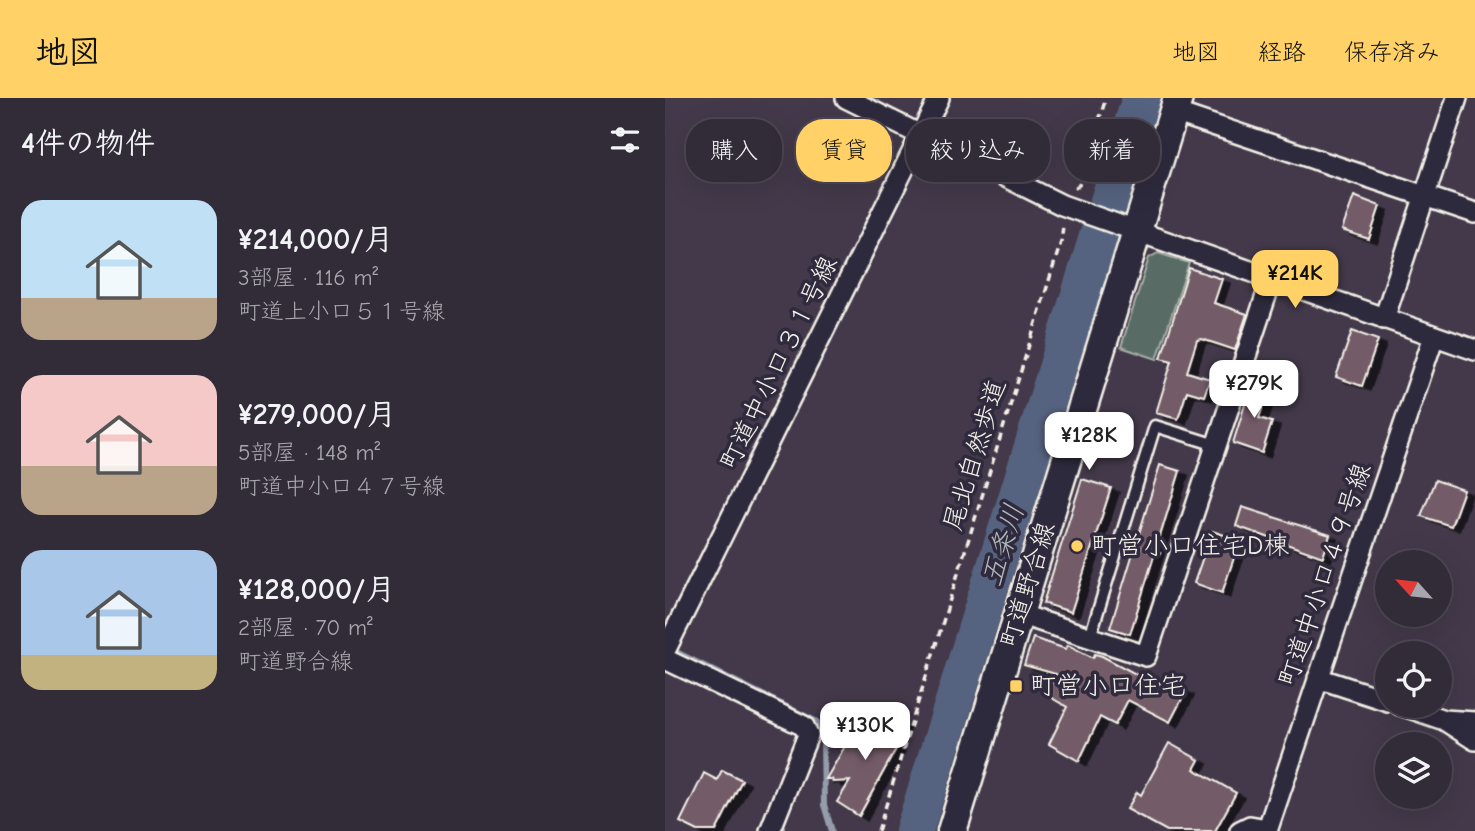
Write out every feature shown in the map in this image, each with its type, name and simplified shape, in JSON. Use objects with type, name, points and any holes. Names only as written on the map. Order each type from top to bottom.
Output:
[{"type":"street","points":[[846,98],[906,128]]},
{"type":"street","name":"町道中小口３１号線","points":[[929,119],[939,98]]},
{"type":"street","points":[[1384,319],[1457,98]]},
{"type":"street","points":[[1176,105],[1475,213]]},
{"type":"street","name":"町道野合線","points":[[952,831],[1133,229],[1176,105]]},
{"type":"street","name":"町道中小口３１号線","points":[[665,651],[906,165]]},
{"type":"street","points":[[1016,182],[1067,207],[1271,281],[1475,350]]},
{"type":"street","points":[[1019,614],[1146,656],[1271,281]]},
{"type":"street","name":"町道中小口４９号線","points":[[1267,830],[1434,336]]},
{"type":"street","points":[[665,659],[804,726],[808,735],[770,831]]},
{"type":"street","points":[[1318,678],[1375,697]]},
{"type":"street","points":[[1438,718],[1475,740]]},
{"type":"street","points":[[1444,720],[1475,722]]},
{"type":"street","points":[[1240,831],[1250,826],[1267,830]]},
{"type":"lane","points":[[1090,637],[1155,426],[1216,445]]},
{"type":"path","points":[[1067,207],[1065,195],[1079,185],[1106,98]]},
{"type":"path","name":"尾北自然歩道","points":[[878,831],[1061,242],[1063,225],[1058,215],[1067,207]]},
{"type":"path","points":[[1119,541],[1179,559]]},
{"type":"green space","points":[[1158,253],[1189,263],[1157,359],[1121,347],[1149,258]]},
{"type":"building","points":[[1354,196],[1380,206],[1369,239],[1342,230]]},
{"type":"building","points":[[1189,268],[1222,279],[1214,303],[1247,314],[1235,350],[1202,339],[1197,340],[1187,372],[1210,379],[1204,396],[1187,391],[1178,419],[1156,413],[1172,361],[1161,358]]},
{"type":"building","points":[[1352,331],[1378,340],[1362,386],[1336,377]]},
{"type":"building","points":[[1253,379],[1270,385],[1259,418],[1272,422],[1262,453],[1233,443]]},
{"type":"building","points":[[1160,465],[1180,471],[1130,634],[1110,628]]},
{"type":"building","name":"町営小口住宅D棟","points":[[1082,479],[1111,488],[1071,612],[1043,603]]},
{"type":"building","points":[[1435,480],[1464,490],[1451,526],[1421,516]]},
{"type":"building","points":[[1242,507],[1330,535],[1323,557],[1236,526]]},
{"type":"building","points":[[1212,531],[1240,540],[1222,593],[1194,583]]},
{"type":"building","points":[[1033,638],[1066,649],[1068,645],[1093,658],[1095,654],[1102,656],[1158,686],[1162,679],[1186,691],[1170,722],[1128,700],[1115,725],[1100,717],[1079,761],[1049,744],[1067,707],[1045,694],[1056,674],[1024,665]]},
{"type":"building","points":[[878,711],[902,725],[891,743],[897,747],[859,816],[837,802],[850,781],[833,782],[832,779],[826,779],[848,741],[853,744],[861,731],[865,733]]},
{"type":"building","points":[[1169,743],[1199,760],[1194,769],[1236,793],[1215,831],[1167,831],[1127,809],[1137,792],[1141,795]]},
{"type":"building","points":[[722,770],[742,780],[716,831],[698,831],[680,822],[704,773],[717,780]]},
{"type":"waterway","name":"五条川","points":[[914,831],[1141,98]]},
{"type":"waterway","points":[[670,649],[817,722],[823,738],[824,805],[832,831]]},
{"type":"place","name":"町営小口住宅D棟","points":[[1077,546]]},
{"type":"place","name":"町営小口住宅","points":[[1016,686]]}]
